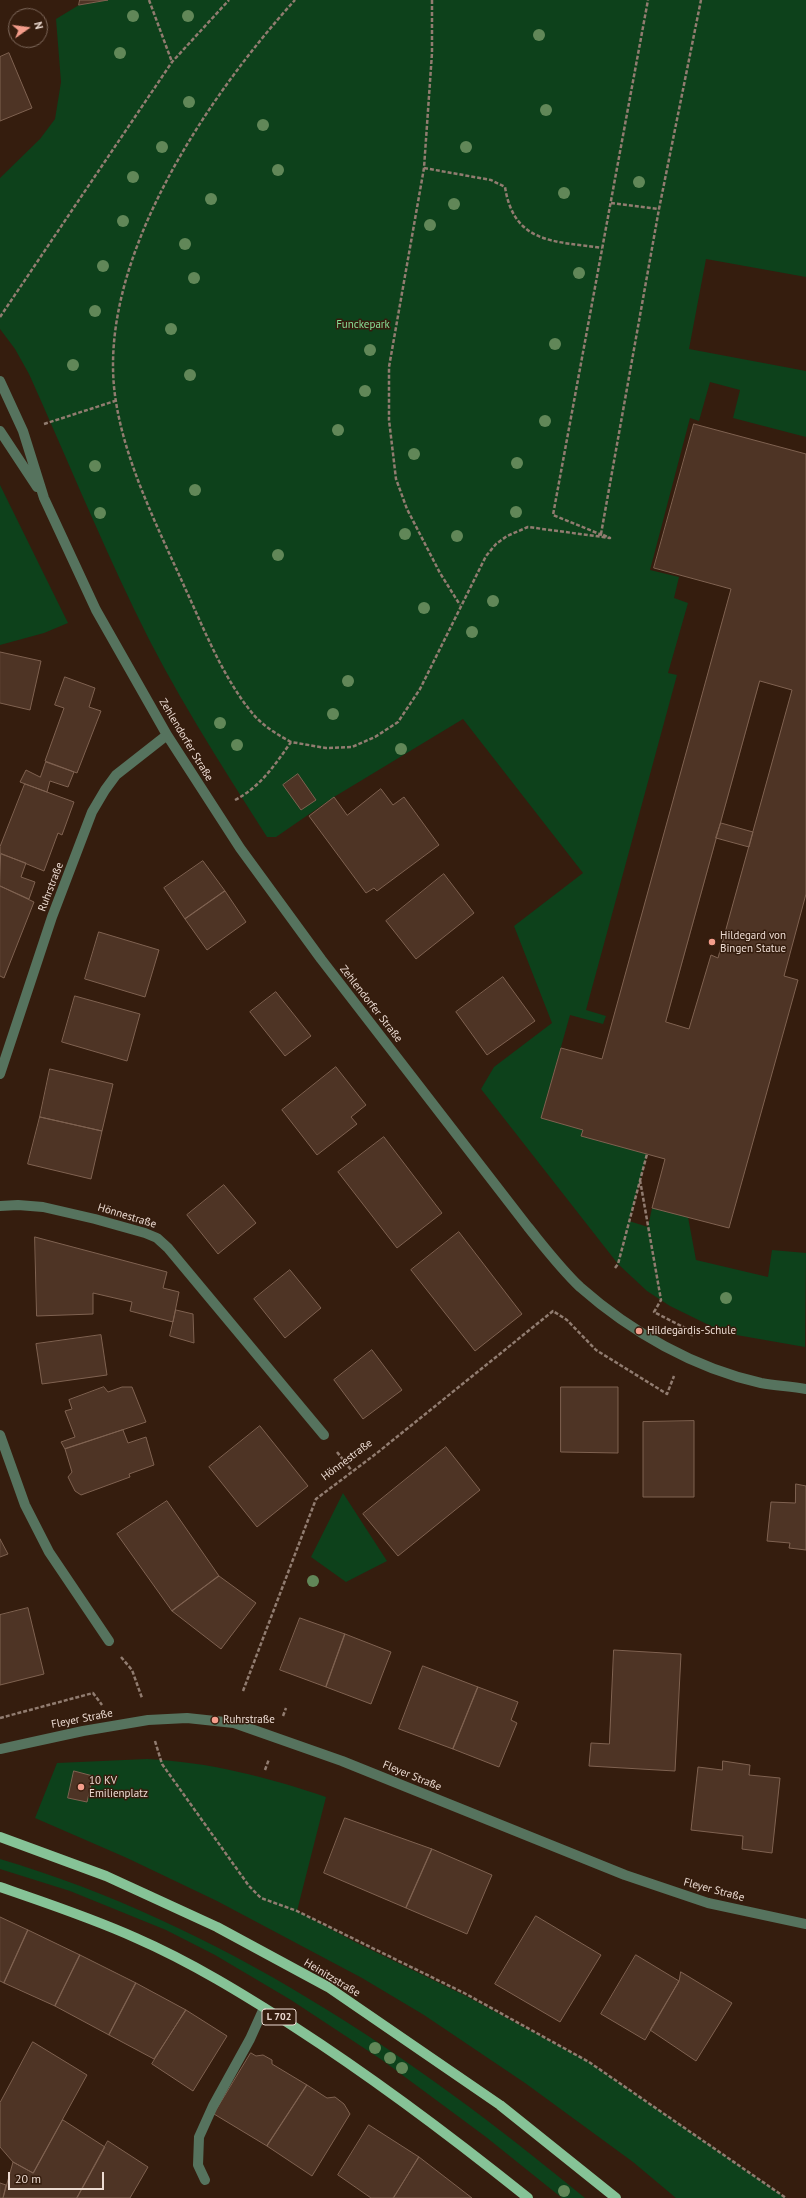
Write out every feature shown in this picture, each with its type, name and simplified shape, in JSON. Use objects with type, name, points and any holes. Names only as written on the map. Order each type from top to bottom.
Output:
[{"type":"main road","name":"Heinitzstraße","points":[[0,1837],[106,1876],[217,1927],[328,1987],[500,2105],[616,2198]]},
{"type":"main road","name":"L 702","points":[[0,1887],[84,1916],[138,1938],[264,2008],[344,2059],[408,2104],[528,2198]]},
{"type":"street","name":"Zehlendorfer Straße","points":[[0,381],[23,431],[44,498],[96,610],[167,735],[215,811],[321,959],[557,1263],[580,1286],[610,1310],[661,1345],[720,1371],[761,1383],[806,1389]]},
{"type":"street","name":"Zehlendorfer Straße","points":[[1,432],[44,498]]},
{"type":"street","name":"Ruhrstraße","points":[[0,1074],[52,917],[92,812],[116,775],[167,735]]},
{"type":"street","name":"Hönnestraße","points":[[0,1206],[18,1204],[43,1207],[95,1219],[157,1238],[168,1248],[324,1435]]},
{"type":"street","points":[[0,1435],[25,1505],[49,1552],[109,1641]]},
{"type":"street","name":"Fleyer Straße","points":[[0,1749],[83,1731],[148,1720],[187,1718],[234,1723],[342,1761],[625,1875],[708,1902],[806,1924]]},
{"type":"street","points":[[204,2180],[198,2165],[199,2137],[213,2106],[250,2040],[264,2008]]},
{"type":"path","points":[[149,0],[172,62]]},
{"type":"path","points":[[0,317],[172,62],[229,0]]},
{"type":"path","points":[[295,0],[266,32],[206,116],[172,170],[144,226],[133,253],[118,315],[114,350],[115,401],[124,436],[135,469],[162,536],[203,627],[231,682],[254,715],[276,734],[291,742],[326,748],[352,747],[375,737],[398,722],[424,682],[442,647],[460,605],[486,556],[496,544],[507,536],[528,527],[610,538]]},
{"type":"path","points":[[432,0],[432,53],[424,168],[389,367],[389,420],[396,479],[407,508],[440,573],[460,605]]},
{"type":"path","points":[[610,538],[553,515],[648,0]]},
{"type":"path","points":[[610,538],[601,534],[659,209],[701,0]]},
{"type":"path","points":[[424,168],[491,180],[505,187],[508,204],[520,225],[536,236],[563,243],[602,248]]},
{"type":"path","points":[[610,203],[659,209]]},
{"type":"path","points":[[23,431],[115,401]]},
{"type":"path","points":[[215,811],[250,792],[274,767],[291,742]]},
{"type":"path","points":[[615,1268],[618,1264],[647,1154]]},
{"type":"path","points":[[640,1180],[660,1300],[654,1312],[693,1332],[684,1355]]},
{"type":"path","name":"Hönnestraße","points":[[243,1692],[316,1499],[377,1453],[553,1311],[567,1320],[596,1350],[667,1394],[684,1355]]},
{"type":"path","points":[[109,1641],[132,1670],[137,1679],[162,1764],[250,1886],[261,1898],[297,1911],[466,1994],[589,2062],[786,2198]]},
{"type":"path","points":[[0,1718],[93,1693]]},
{"type":"green space","name":"Funckepark","points":[[108,0],[806,0],[806,277],[706,259],[689,349],[806,371],[806,437],[733,418],[740,390],[710,382],[699,421],[690,418],[650,570],[679,577],[674,598],[688,603],[668,673],[677,675],[586,1010],[606,1016],[603,1024],[570,1015],[541,1118],[583,1130],[582,1136],[647,1154],[629,1221],[648,1227],[652,1208],[688,1217],[696,1260],[768,1277],[772,1250],[806,1253],[805,1347],[725,1333],[670,1306],[647,1291],[618,1264],[481,1089],[494,1067],[552,1023],[514,926],[583,873],[463,719],[334,797],[276,837],[267,837],[197,725],[164,668],[107,551],[29,374],[15,349],[0,329],[0,178],[40,139],[55,119],[61,82],[56,19],[79,5]]},
{"type":"green space","points":[[0,485],[68,623],[44,633],[0,645]]},
{"type":"green space","points":[[343,1493],[387,1561],[346,1582],[311,1557]]},
{"type":"green space","points":[[147,1759],[193,1763],[215,1767],[260,1777],[326,1797],[297,1911],[355,1942],[468,1997],[589,2062],[786,2198],[676,2198],[633,2162],[525,2083],[424,2015],[362,1978],[217,1901],[127,1858],[35,1818],[57,1763]]},
{"type":"green space","points":[[0,1859],[81,1886],[159,1919],[235,1957],[309,1999],[381,2045],[451,2093],[585,2198],[562,2198],[486,2137],[382,2060],[291,2000],[215,1955],[166,1930],[70,1891],[0,1869]]},
{"type":"building","points":[[80,0],[108,0],[79,5]]},
{"type":"building","points":[[9,53],[32,108],[0,121],[0,57]]},
{"type":"building","points":[[694,424],[806,454],[806,894],[784,976],[798,980],[729,1228],[652,1208],[665,1159],[581,1136],[583,1130],[541,1118],[561,1048],[602,1059],[731,589],[654,568]],"holes":[[[760,681],[792,690],[718,958],[711,955],[689,1029],[666,1022]]]},
{"type":"building","points":[[0,652],[41,661],[30,710],[0,703]]},
{"type":"building","points":[[65,677],[95,688],[89,707],[101,711],[77,773],[45,761],[64,708],[55,705]]},
{"type":"building","points":[[46,762],[74,772],[68,787],[50,781],[47,792],[20,782],[26,770],[40,777]]},
{"type":"building","points":[[298,774],[316,800],[301,810],[283,785]]},
{"type":"building","points":[[25,784],[74,802],[62,835],[58,833],[44,871],[0,853],[0,847]]},
{"type":"building","points":[[381,789],[393,805],[404,797],[439,845],[377,891],[374,888],[366,893],[309,816],[334,797],[347,815]]},
{"type":"building","points":[[721,823],[753,832],[749,847],[716,838]]},
{"type":"building","points":[[1,854],[26,863],[21,877],[35,882],[29,899],[0,886]]},
{"type":"building","points":[[203,861],[225,891],[185,919],[164,888]]},
{"type":"building","points":[[444,874],[474,913],[416,959],[386,921]]},
{"type":"building","points":[[0,886],[34,902],[4,978],[0,976]]},
{"type":"building","points":[[225,891],[246,922],[207,950],[185,919]]},
{"type":"building","points":[[99,932],[159,950],[145,997],[85,979]]},
{"type":"building","points":[[503,977],[535,1021],[487,1055],[456,1012]]},
{"type":"building","points":[[276,992],[311,1036],[285,1056],[250,1012]]},
{"type":"building","points":[[75,996],[140,1014],[127,1061],[62,1042]]},
{"type":"building","points":[[336,1067],[366,1105],[351,1117],[357,1124],[317,1155],[282,1110]]},
{"type":"building","points":[[50,1069],[113,1084],[102,1131],[40,1117]]},
{"type":"building","points":[[40,1117],[102,1131],[91,1179],[28,1164]]},
{"type":"building","points":[[384,1137],[442,1213],[397,1248],[338,1172]]},
{"type":"building","points":[[224,1185],[256,1223],[218,1254],[187,1215]]},
{"type":"building","points":[[459,1232],[522,1314],[475,1351],[411,1270]]},
{"type":"building","points":[[35,1237],[167,1272],[163,1288],[179,1292],[173,1322],[130,1311],[132,1302],[93,1293],[93,1314],[37,1316]]},
{"type":"building","points":[[290,1270],[321,1308],[285,1338],[254,1299]]},
{"type":"building","points":[[176,1310],[193,1314],[194,1343],[170,1336]]},
{"type":"building","points":[[101,1335],[107,1375],[42,1384],[36,1344]]},
{"type":"building","points":[[372,1350],[402,1390],[363,1419],[334,1380]]},
{"type":"building","points":[[104,1387],[108,1392],[122,1387],[132,1387],[146,1422],[65,1449],[61,1442],[75,1437],[65,1411],[72,1409],[69,1400]]},
{"type":"building","points":[[561,1387],[618,1387],[618,1453],[561,1452]]},
{"type":"building","points":[[694,1421],[694,1497],[643,1497],[643,1422]]},
{"type":"building","points":[[260,1426],[308,1486],[257,1527],[209,1467]]},
{"type":"building","points":[[123,1430],[128,1443],[146,1437],[154,1465],[129,1474],[130,1477],[81,1495],[75,1491],[68,1477],[72,1472],[65,1449]]},
{"type":"building","points":[[446,1447],[480,1490],[398,1556],[363,1514]]},
{"type":"building","points":[[796,1484],[806,1486],[806,1550],[789,1548],[790,1543],[767,1541],[771,1502],[795,1503]]},
{"type":"building","points":[[167,1501],[219,1576],[172,1611],[117,1534]]},
{"type":"building","points":[[0,1539],[8,1554],[0,1557]]},
{"type":"building","points":[[219,1576],[256,1603],[221,1649],[172,1611]]},
{"type":"building","points":[[28,1608],[44,1674],[0,1685],[0,1615]]},
{"type":"building","points":[[300,1618],[345,1634],[326,1687],[280,1670]]},
{"type":"building","points":[[345,1634],[391,1652],[371,1704],[326,1687]]},
{"type":"building","points":[[614,1650],[681,1654],[675,1771],[589,1766],[591,1743],[609,1744]]},
{"type":"building","points":[[423,1666],[478,1687],[453,1749],[399,1729]]},
{"type":"building","points":[[478,1687],[518,1702],[511,1720],[517,1723],[499,1767],[453,1749]]},
{"type":"building","points":[[723,1761],[750,1765],[749,1775],[780,1778],[772,1853],[742,1849],[743,1836],[691,1830],[698,1767],[722,1770]]},
{"type":"building","name":"10 KV Emilienplatz","points":[[74,1771],[93,1776],[87,1802],[68,1798]]},
{"type":"building","points":[[345,1818],[432,1849],[406,1908],[324,1873]]},
{"type":"building","points":[[432,1849],[492,1875],[467,1934],[406,1908]]},
{"type":"building","points":[[536,1916],[601,1955],[560,2022],[495,1984]]},
{"type":"building","points":[[0,1917],[28,1930],[4,1983],[0,1981]]},
{"type":"building","points":[[28,1930],[80,1955],[55,2006],[4,1983]]},
{"type":"building","points":[[80,1955],[136,1983],[109,2035],[55,2006]]},
{"type":"building","points":[[636,1955],[679,1981],[645,2040],[601,2014]]},
{"type":"building","points":[[681,1972],[732,2003],[696,2061],[650,2030],[679,1981]]},
{"type":"building","points":[[136,1983],[186,2010],[154,2059],[109,2035]]},
{"type":"building","points":[[186,2010],[227,2036],[193,2091],[152,2064]]},
{"type":"building","points":[[33,2042],[87,2075],[33,2173],[13,2162],[0,2147],[0,2103]]},
{"type":"building","points":[[251,2053],[256,2056],[263,2055],[272,2060],[272,2064],[307,2085],[267,2146],[214,2114]]},
{"type":"building","points":[[307,2085],[327,2098],[335,2097],[344,2104],[350,2114],[312,2176],[267,2146]]},
{"type":"building","points":[[63,2120],[105,2147],[77,2198],[3,2198],[13,2162],[33,2173]]},
{"type":"building","points":[[369,2125],[419,2157],[393,2198],[371,2198],[338,2175]]},
{"type":"building","points":[[108,2141],[148,2167],[130,2198],[77,2198]]},
{"type":"building","points":[[419,2157],[472,2198],[394,2198]]},
{"type":"building","points":[[0,2183],[6,2185],[3,2198],[0,2198]]},
{"type":"place","name":"Hildegard von Bingen Statue","points":[[712,942]]},
{"type":"place","name":"Hildegardis-Schule","points":[[639,1331]]},
{"type":"place","name":"Ruhrstraße","points":[[215,1720]]},
{"type":"place","name":"10 KV Emilienplatz","points":[[81,1787]]}]
